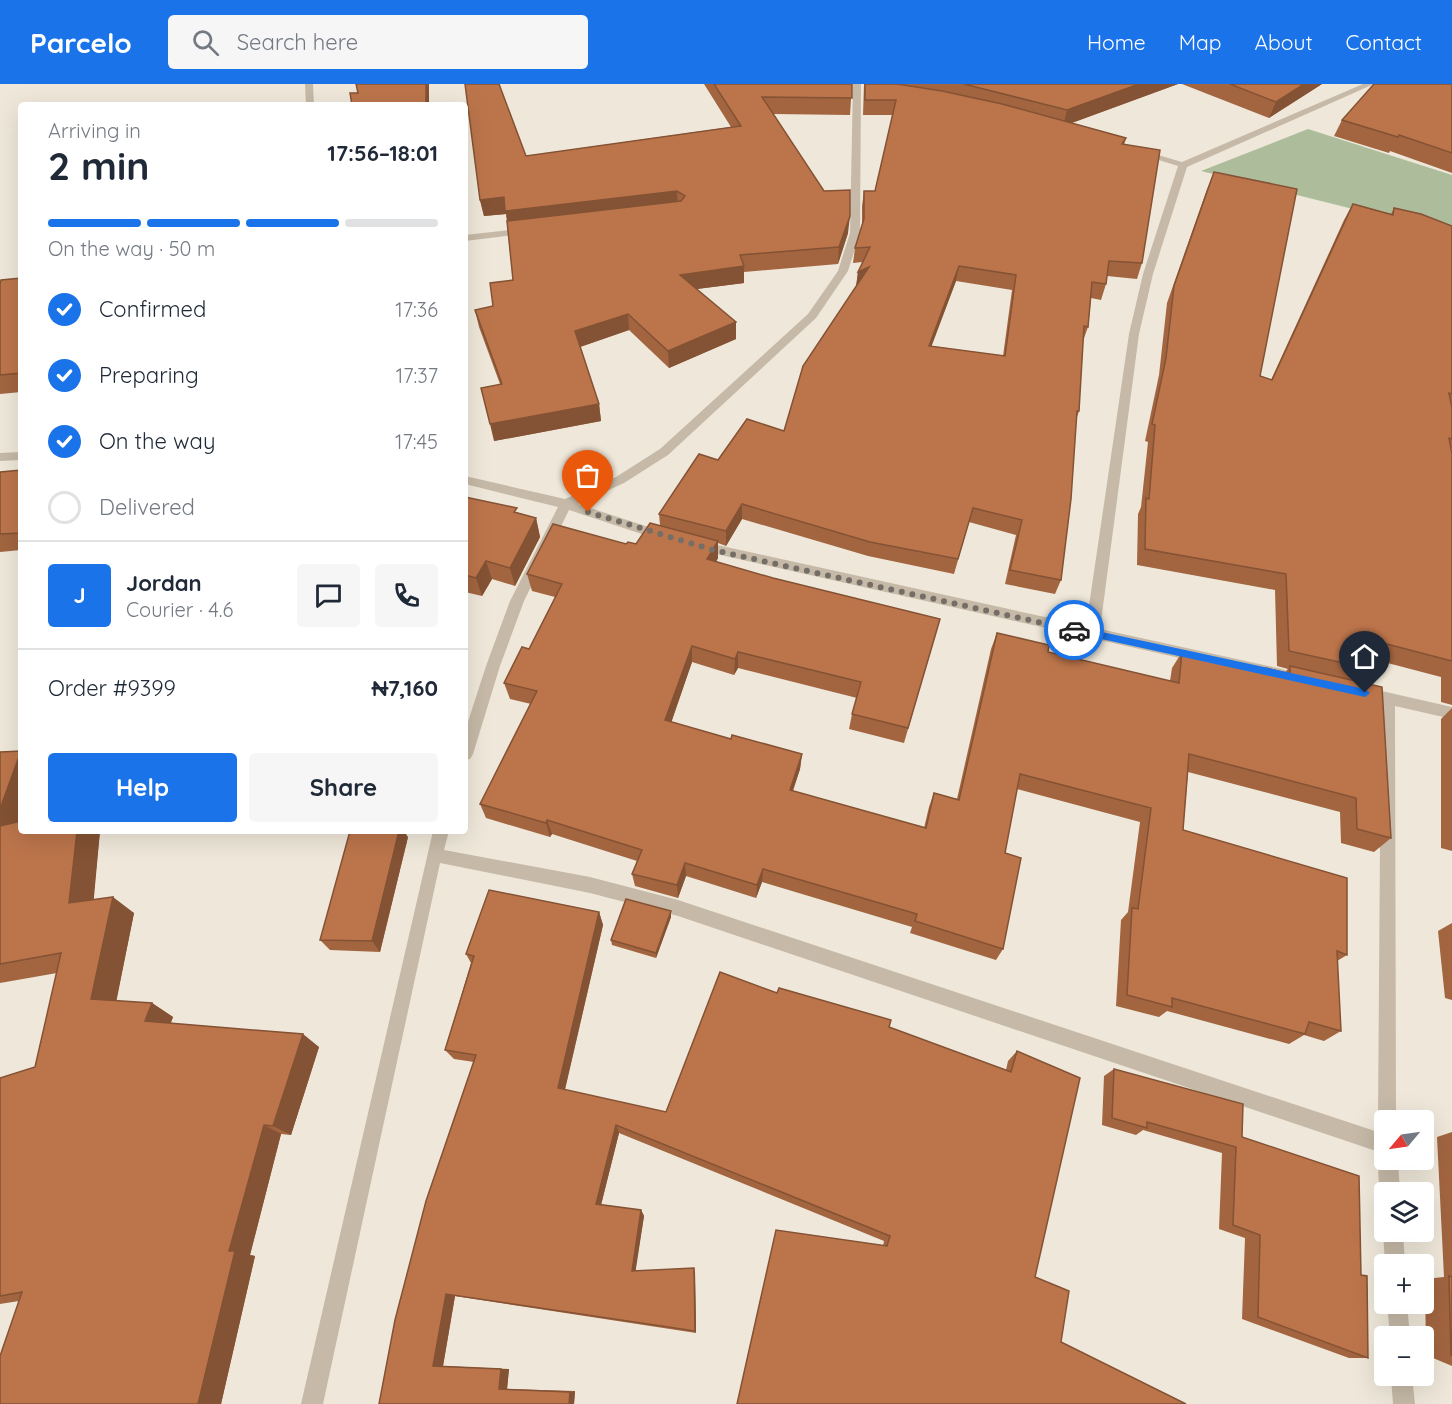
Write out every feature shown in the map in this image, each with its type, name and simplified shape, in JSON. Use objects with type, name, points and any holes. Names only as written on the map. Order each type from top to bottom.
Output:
[{"type":"street","points":[[309,84],[310,102]]},
{"type":"street","points":[[1128,149],[1183,165],[1370,84]]},
{"type":"street","points":[[468,745],[517,601],[566,504],[620,480],[664,452],[812,316],[843,271],[855,233],[861,87]]},
{"type":"street","points":[[1092,634],[1134,334],[1148,274],[1183,165]]},
{"type":"street","points":[[468,238],[536,230]]},
{"type":"street","points":[[0,457],[18,456]]},
{"type":"street","points":[[468,481],[566,504],[679,541],[1297,678]]},
{"type":"street","points":[[1354,691],[1452,713]]},
{"type":"street","points":[[1387,1110],[1388,698]]},
{"type":"street","points":[[312,1404],[440,834]]},
{"type":"street","points":[[434,855],[590,885],[678,908],[1374,1141]]},
{"type":"street","points":[[1403,1386],[1404,1404]]},
{"type":"green space","points":[[1308,129],[1452,175],[1452,238],[1425,227],[1201,171]]},
{"type":"building","points":[[356,84],[426,84],[426,102],[352,102],[350,93],[358,93]]},
{"type":"building","points":[[465,84],[499,84],[526,156],[741,126],[714,84],[852,84],[852,98],[762,97],[824,191],[850,190],[850,216],[839,247],[740,255],[744,266],[680,275],[736,322],[668,351],[628,314],[575,331],[599,404],[490,424],[481,388],[502,384],[475,310],[493,306],[490,283],[513,280],[507,221],[681,201],[685,196],[677,191],[505,211],[504,197],[480,200]]},
{"type":"building","points":[[865,84],[897,84],[942,91],[1002,104],[1126,138],[1122,144],[1160,150],[1142,263],[1109,261],[1106,284],[1092,282],[1088,327],[1084,326],[1079,411],[1077,411],[1071,499],[1061,580],[1010,570],[1022,520],[973,508],[958,559],[870,542],[742,504],[726,531],[659,514],[699,454],[718,460],[747,419],[784,431],[803,366],[869,267],[858,272],[870,247],[855,248],[864,219],[864,191],[875,191],[896,100],[865,100]],"holes":[[[959,266],[1016,275],[1005,356],[929,346]]]},
{"type":"building","points":[[964,84],[1139,84],[1067,110]]},
{"type":"building","points":[[1230,84],[1304,84],[1276,102]]},
{"type":"building","points":[[1374,84],[1452,84],[1452,153],[1399,135],[1398,137],[1342,120]]},
{"type":"building","points":[[1214,172],[1297,189],[1260,376],[1272,380],[1353,204],[1393,215],[1394,208],[1421,214],[1452,226],[1452,394],[1449,393],[1452,408],[1452,439],[1449,438],[1452,454],[1452,661],[1379,642],[1380,671],[1289,651],[1286,574],[1145,549],[1146,498],[1149,499],[1155,425],[1152,424],[1166,358],[1174,286]]},
{"type":"building","points":[[18,278],[18,373],[0,375],[0,284],[1,280]]},
{"type":"building","points":[[18,470],[18,533],[0,534],[0,472]]},
{"type":"building","points":[[468,498],[517,508],[514,512],[536,518],[510,568],[486,561],[476,578],[468,576]]},
{"type":"building","points":[[650,523],[718,541],[707,559],[773,578],[940,619],[908,728],[852,714],[861,682],[738,652],[735,659],[692,646],[665,720],[731,739],[732,735],[802,754],[790,790],[926,828],[934,793],[959,800],[997,633],[1049,645],[1048,652],[1179,683],[1182,652],[1266,673],[1266,668],[1290,674],[1290,666],[1382,687],[1391,838],[1357,829],[1356,798],[1189,754],[1183,830],[1347,878],[1347,955],[1337,951],[1341,1031],[1309,1022],[1305,1034],[1172,998],[1172,1007],[1127,995],[1132,908],[1138,909],[1151,808],[1020,774],[1005,853],[1021,858],[1003,949],[915,921],[917,914],[763,869],[757,885],[685,863],[677,885],[632,874],[642,850],[547,820],[546,823],[480,804],[537,691],[504,683],[522,647],[529,649],[562,584],[527,574],[553,524],[626,544],[628,542],[636,544]]},
{"type":"building","points":[[18,751],[18,759],[0,809],[0,752]]},
{"type":"building","points":[[18,822],[18,834],[77,834],[69,903],[113,897],[91,999],[152,1003],[145,1021],[303,1034],[273,1126],[264,1125],[229,1251],[235,1251],[198,1404],[0,1404],[0,1356],[22,1292],[0,1296],[0,1078],[35,1067],[61,953],[0,964],[0,826]]},
{"type":"building","points":[[349,834],[398,834],[372,941],[320,940]]},
{"type":"building","points":[[489,890],[599,912],[558,1088],[666,1112],[720,972],[777,993],[779,988],[891,1020],[889,1027],[1011,1072],[1017,1051],[1080,1078],[1035,1277],[1069,1291],[1061,1342],[1186,1404],[737,1404],[776,1230],[887,1246],[890,1236],[616,1125],[596,1204],[641,1210],[632,1271],[694,1268],[695,1331],[446,1294],[433,1366],[501,1369],[499,1389],[570,1392],[569,1404],[379,1404],[395,1320],[426,1201],[476,1055],[445,1050],[474,956],[466,954]]},
{"type":"building","points":[[626,899],[671,911],[656,953],[611,940]]},
{"type":"building","points":[[1114,1069],[1243,1104],[1242,1137],[1359,1176],[1361,1275],[1367,1276],[1368,1358],[1258,1317],[1260,1235],[1233,1225],[1236,1147],[1147,1122],[1147,1128],[1112,1118]]},
{"type":"building","points":[[1449,1276],[1452,1277],[1452,1355],[1451,1355]]},
{"type":"way so far","points":[[588,512],[713,550],[1074,630]]},
{"type":"route","points":[[1074,630],[1365,693]]}]
